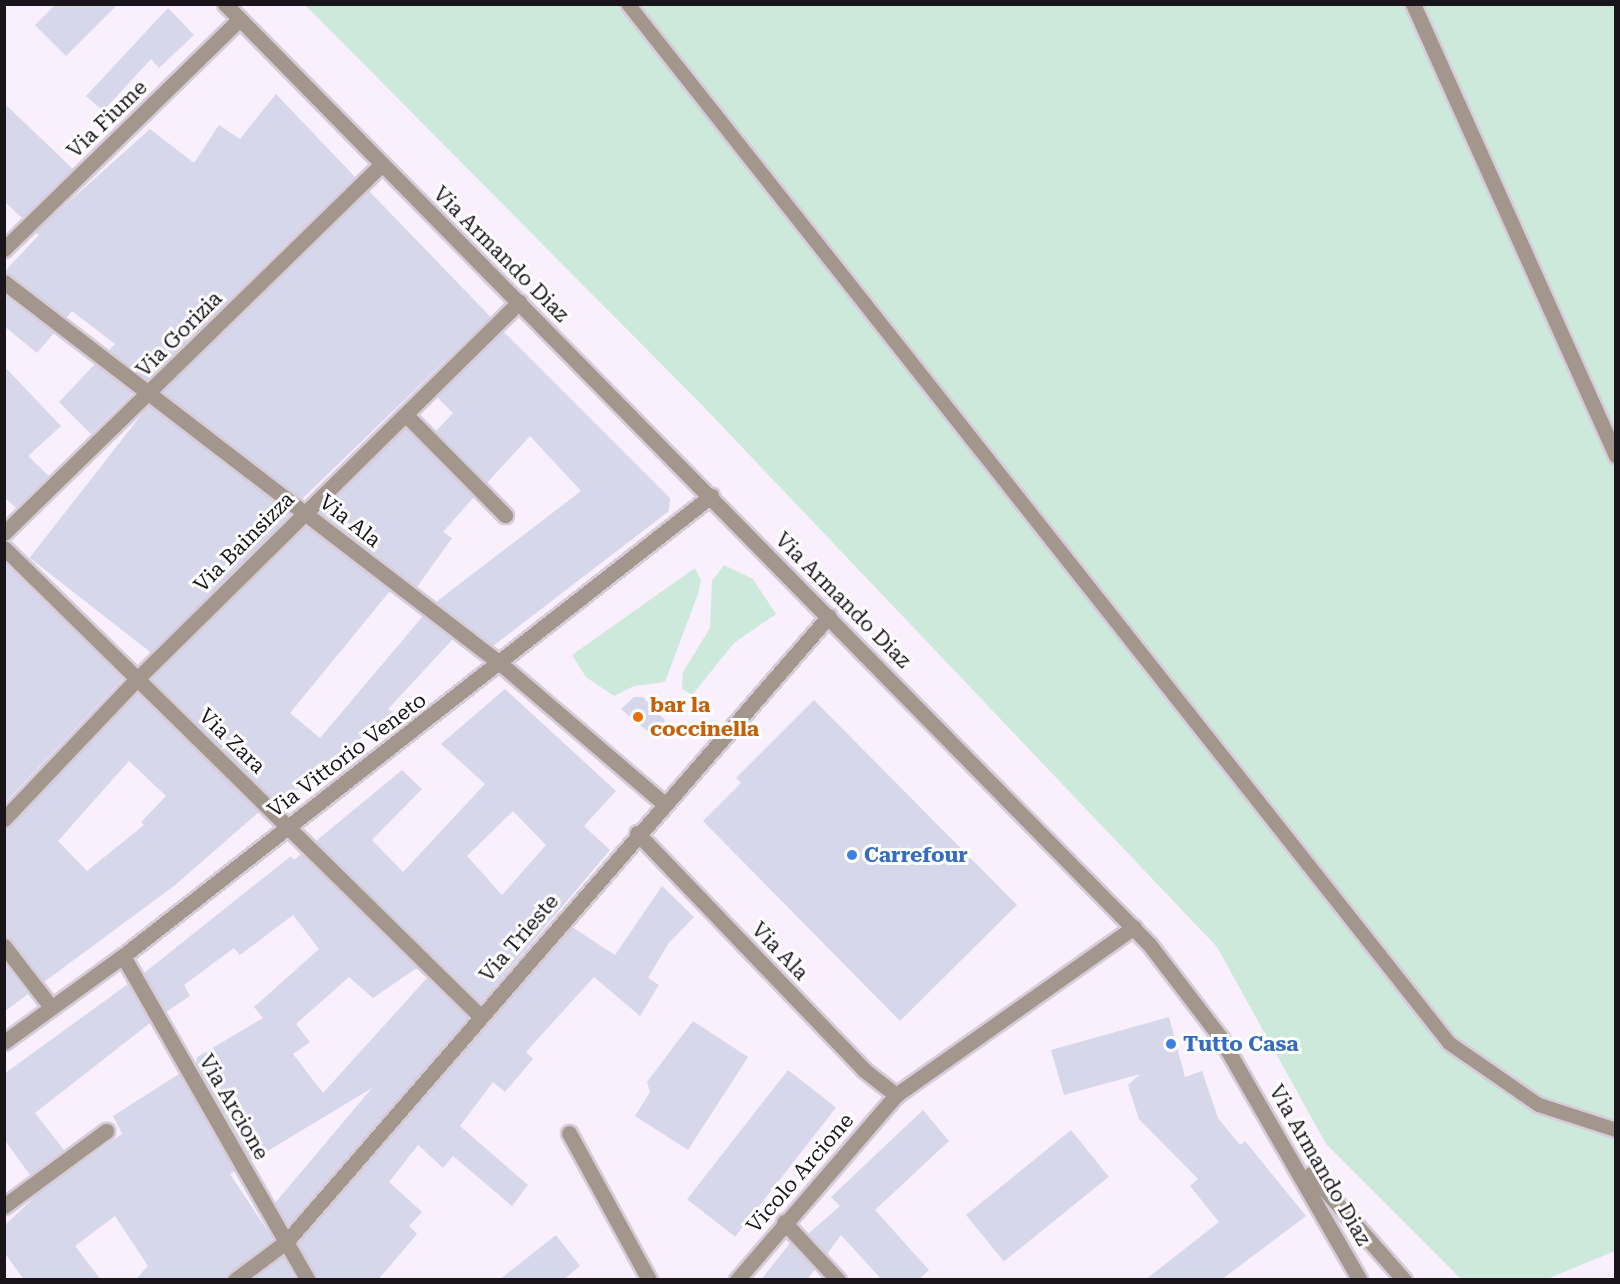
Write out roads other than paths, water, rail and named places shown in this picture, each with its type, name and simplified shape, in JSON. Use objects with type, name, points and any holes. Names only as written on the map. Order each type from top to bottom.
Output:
[{"type":"street","name":"Via Armando Diaz","points":[[225,4],[1134,927],[1211,1023],[1288,1148],[1360,1280]]},
{"type":"street","points":[[1413,4],[1616,456]]},
{"type":"street","name":"Via Fiume","points":[[4,249],[239,20]]},
{"type":"street","name":"Via Gorizia","points":[[4,533],[382,164]]},
{"type":"street","name":"Via Ala","points":[[4,282],[146,395],[304,512],[501,664],[663,803]]},
{"type":"street","name":"Via Bainsizza","points":[[4,819],[137,679],[519,302]]},
{"type":"street","points":[[405,415],[505,515]]},
{"type":"street","name":"Via Vittorio Veneto","points":[[4,1042],[123,956],[288,825],[501,664],[711,496]]},
{"type":"street","name":"Via Zara","points":[[4,548],[480,1016]]},
{"type":"street","name":"Via Trieste","points":[[235,1280],[287,1241],[663,803],[829,616]]},
{"type":"street","name":"Via Ala","points":[[637,833],[864,1070],[896,1095]]},
{"type":"street","name":"Vicolo Arcione","points":[[737,1280],[784,1222],[896,1095],[1134,927]]},
{"type":"street","points":[[4,946],[51,1007]]},
{"type":"street","name":"Via Arcione","points":[[123,956],[308,1280]]},
{"type":"street","points":[[4,1206],[106,1131]]},
{"type":"street","points":[[569,1133],[649,1280]]},
{"type":"street","name":"Via Armando Diaz","points":[[1288,1148],[1404,1280]]},
{"type":"street","points":[[784,1222],[838,1280]]},
{"type":"lane","points":[[628,4],[1449,1043],[1539,1105],[1616,1130]]},
{"type":"place","name":"bar la coccinella","points":[[638,717]]},
{"type":"place","name":"Carrefour","points":[[852,855]]},
{"type":"place","name":"Tutto Casa","points":[[1171,1044]]}]
